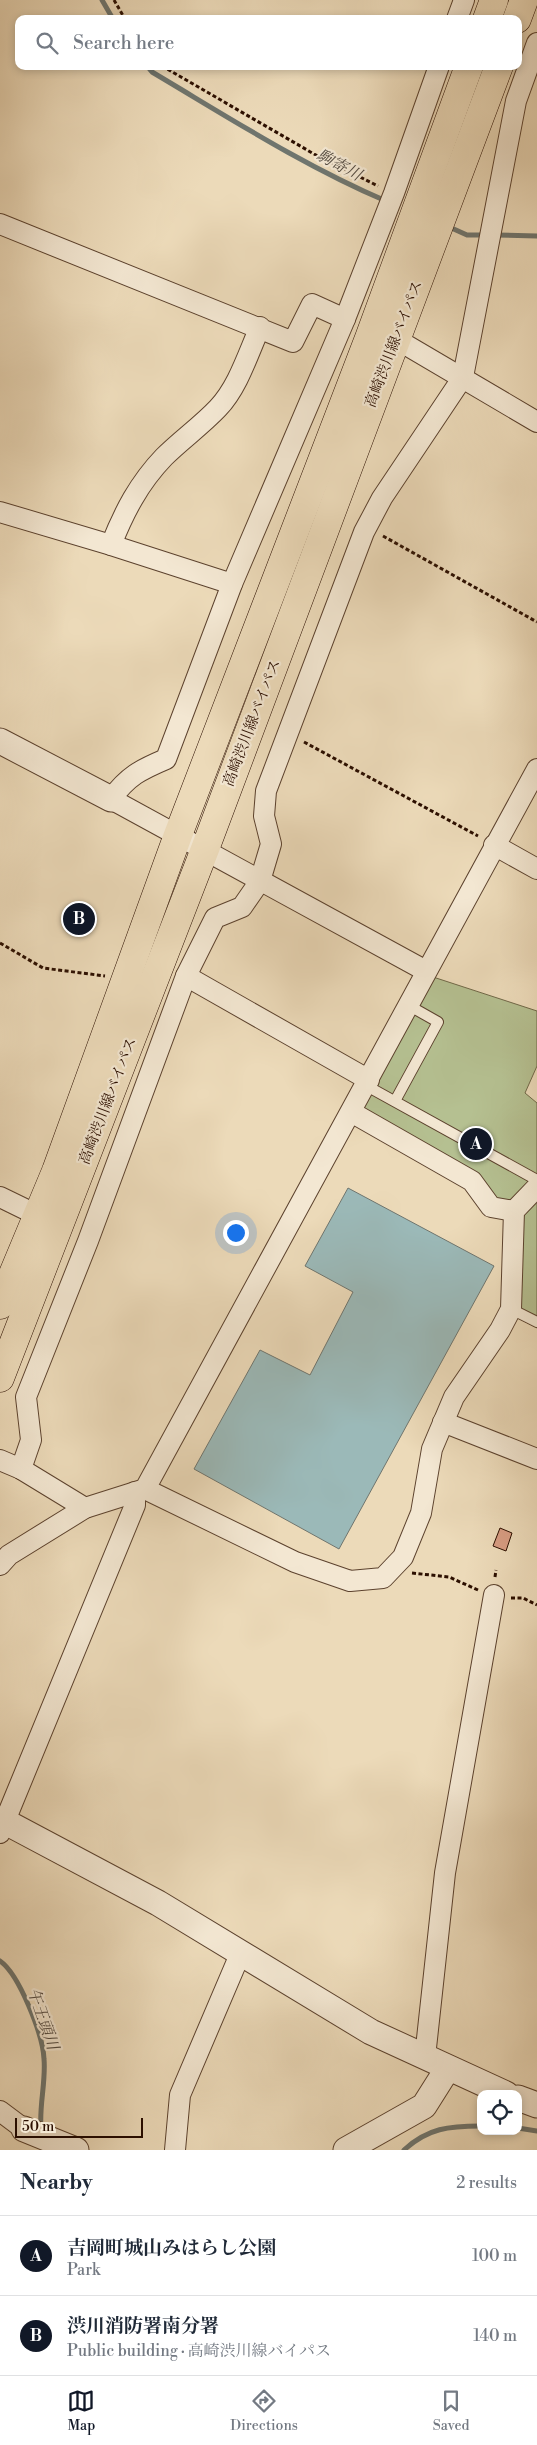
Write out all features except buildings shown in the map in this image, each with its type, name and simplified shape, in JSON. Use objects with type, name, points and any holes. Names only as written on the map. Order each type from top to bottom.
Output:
[{"type":"main road","points":[[488,15],[494,0]]},
{"type":"main road","points":[[518,15],[524,0]]},
{"type":"main road","name":"高崎渋川線バイパス","points":[[0,1305],[56,1171],[178,835],[366,348],[468,70]]},
{"type":"main road","name":"高崎渋川線バイパス","points":[[0,1378],[205,849],[498,70]]},
{"type":"street","points":[[458,15],[464,0]]},
{"type":"street","points":[[21,1469],[31,1440],[26,1397],[88,1241],[186,976],[216,918],[242,907],[260,881],[271,844],[264,816],[266,791],[367,527],[382,498],[463,377],[516,101],[537,42],[522,34]]},
{"type":"street","points":[[111,799],[122,783],[136,772],[166,759],[232,584],[345,319],[394,193],[415,128],[437,70]]},
{"type":"street","points":[[0,224],[293,342],[312,304],[345,319]]},
{"type":"street","points":[[111,544],[124,513],[140,485],[163,458],[218,408],[232,389],[260,328]]},
{"type":"street","points":[[396,339],[537,422]]},
{"type":"street","points":[[0,512],[111,544],[232,584]]},
{"type":"street","points":[[0,741],[205,849],[426,971]]},
{"type":"street","points":[[497,2090],[371,2032],[330,2009],[241,1952],[158,1903],[2,1824],[140,1491],[351,1112],[494,844],[529,800],[537,769]]},
{"type":"street","points":[[494,844],[537,869]]},
{"type":"street","points":[[186,976],[367,1082]]},
{"type":"street","points":[[351,1112],[472,1181],[491,1207],[514,1210]]},
{"type":"street","points":[[0,1565],[9,1555],[84,1508],[140,1491],[304,1565],[350,1581],[385,1576],[403,1557],[421,1513],[432,1449],[454,1398],[500,1330],[511,1309],[514,1210],[537,1187]]},
{"type":"street","points":[[0,1197],[38,1215]]},
{"type":"street","points":[[443,1422],[537,1459]]},
{"type":"street","points":[[0,1460],[21,1469],[84,1508]]},
{"type":"street","points":[[425,2057],[445,1873],[494,1595]]},
{"type":"street","points":[[175,2150],[180,2095],[241,1952]]},
{"type":"street","points":[[346,2150],[424,2106],[448,2068]]},
{"type":"street","points":[[522,2099],[537,2105]]},
{"type":"street","points":[[0,2111],[24,2129],[76,2150]]},
{"type":"lane","points":[[395,1101],[438,1022],[408,1005]]},
{"type":"lane","points":[[367,1082],[395,1101],[537,1180]]},
{"type":"lane","points":[[511,1309],[537,1322]]},
{"type":"path","points":[[114,0],[122,15]]},
{"type":"path","points":[[169,70],[314,154],[394,193]]},
{"type":"path","points":[[367,527],[537,622]]},
{"type":"path","points":[[288,733],[494,844]]},
{"type":"path","points":[[0,943],[43,968],[125,980]]},
{"type":"path","points":[[385,1576],[406,1572],[449,1577],[494,1595],[523,1598],[537,1605]]},
{"type":"green space","points":[[430,976],[537,1011],[537,1066],[525,1093],[537,1103],[537,1328],[516,1317],[518,1213],[493,1203],[356,1110]]},
{"type":"water","points":[[348,1188],[494,1266],[339,1549],[194,1469],[260,1350],[310,1375],[353,1292],[305,1266]]},
{"type":"waterway","name":"駒寄川","points":[[102,0],[111,15]]},
{"type":"waterway","name":"駒寄川","points":[[150,70],[296,157],[386,201]]},
{"type":"waterway","name":"駒寄川","points":[[447,226],[467,235],[486,235]]},
{"type":"waterway","name":"駒寄川","points":[[495,235],[537,236]]},
{"type":"waterway","name":"午王頭川","points":[[0,1961],[15,1978],[22,1991],[35,2021],[43,2048],[44,2076],[41,2129]]},
{"type":"waterway","name":"午王頭川","points":[[404,2150],[430,2133],[449,2128],[477,2126]]},
{"type":"waterway","name":"午王頭川","points":[[522,2129],[537,2131]]},
{"type":"place","name":"渋川消防署南分署","points":[[79,919]]},
{"type":"place","name":"吉岡町城山みはらし公園","points":[[476,1144]]}]
